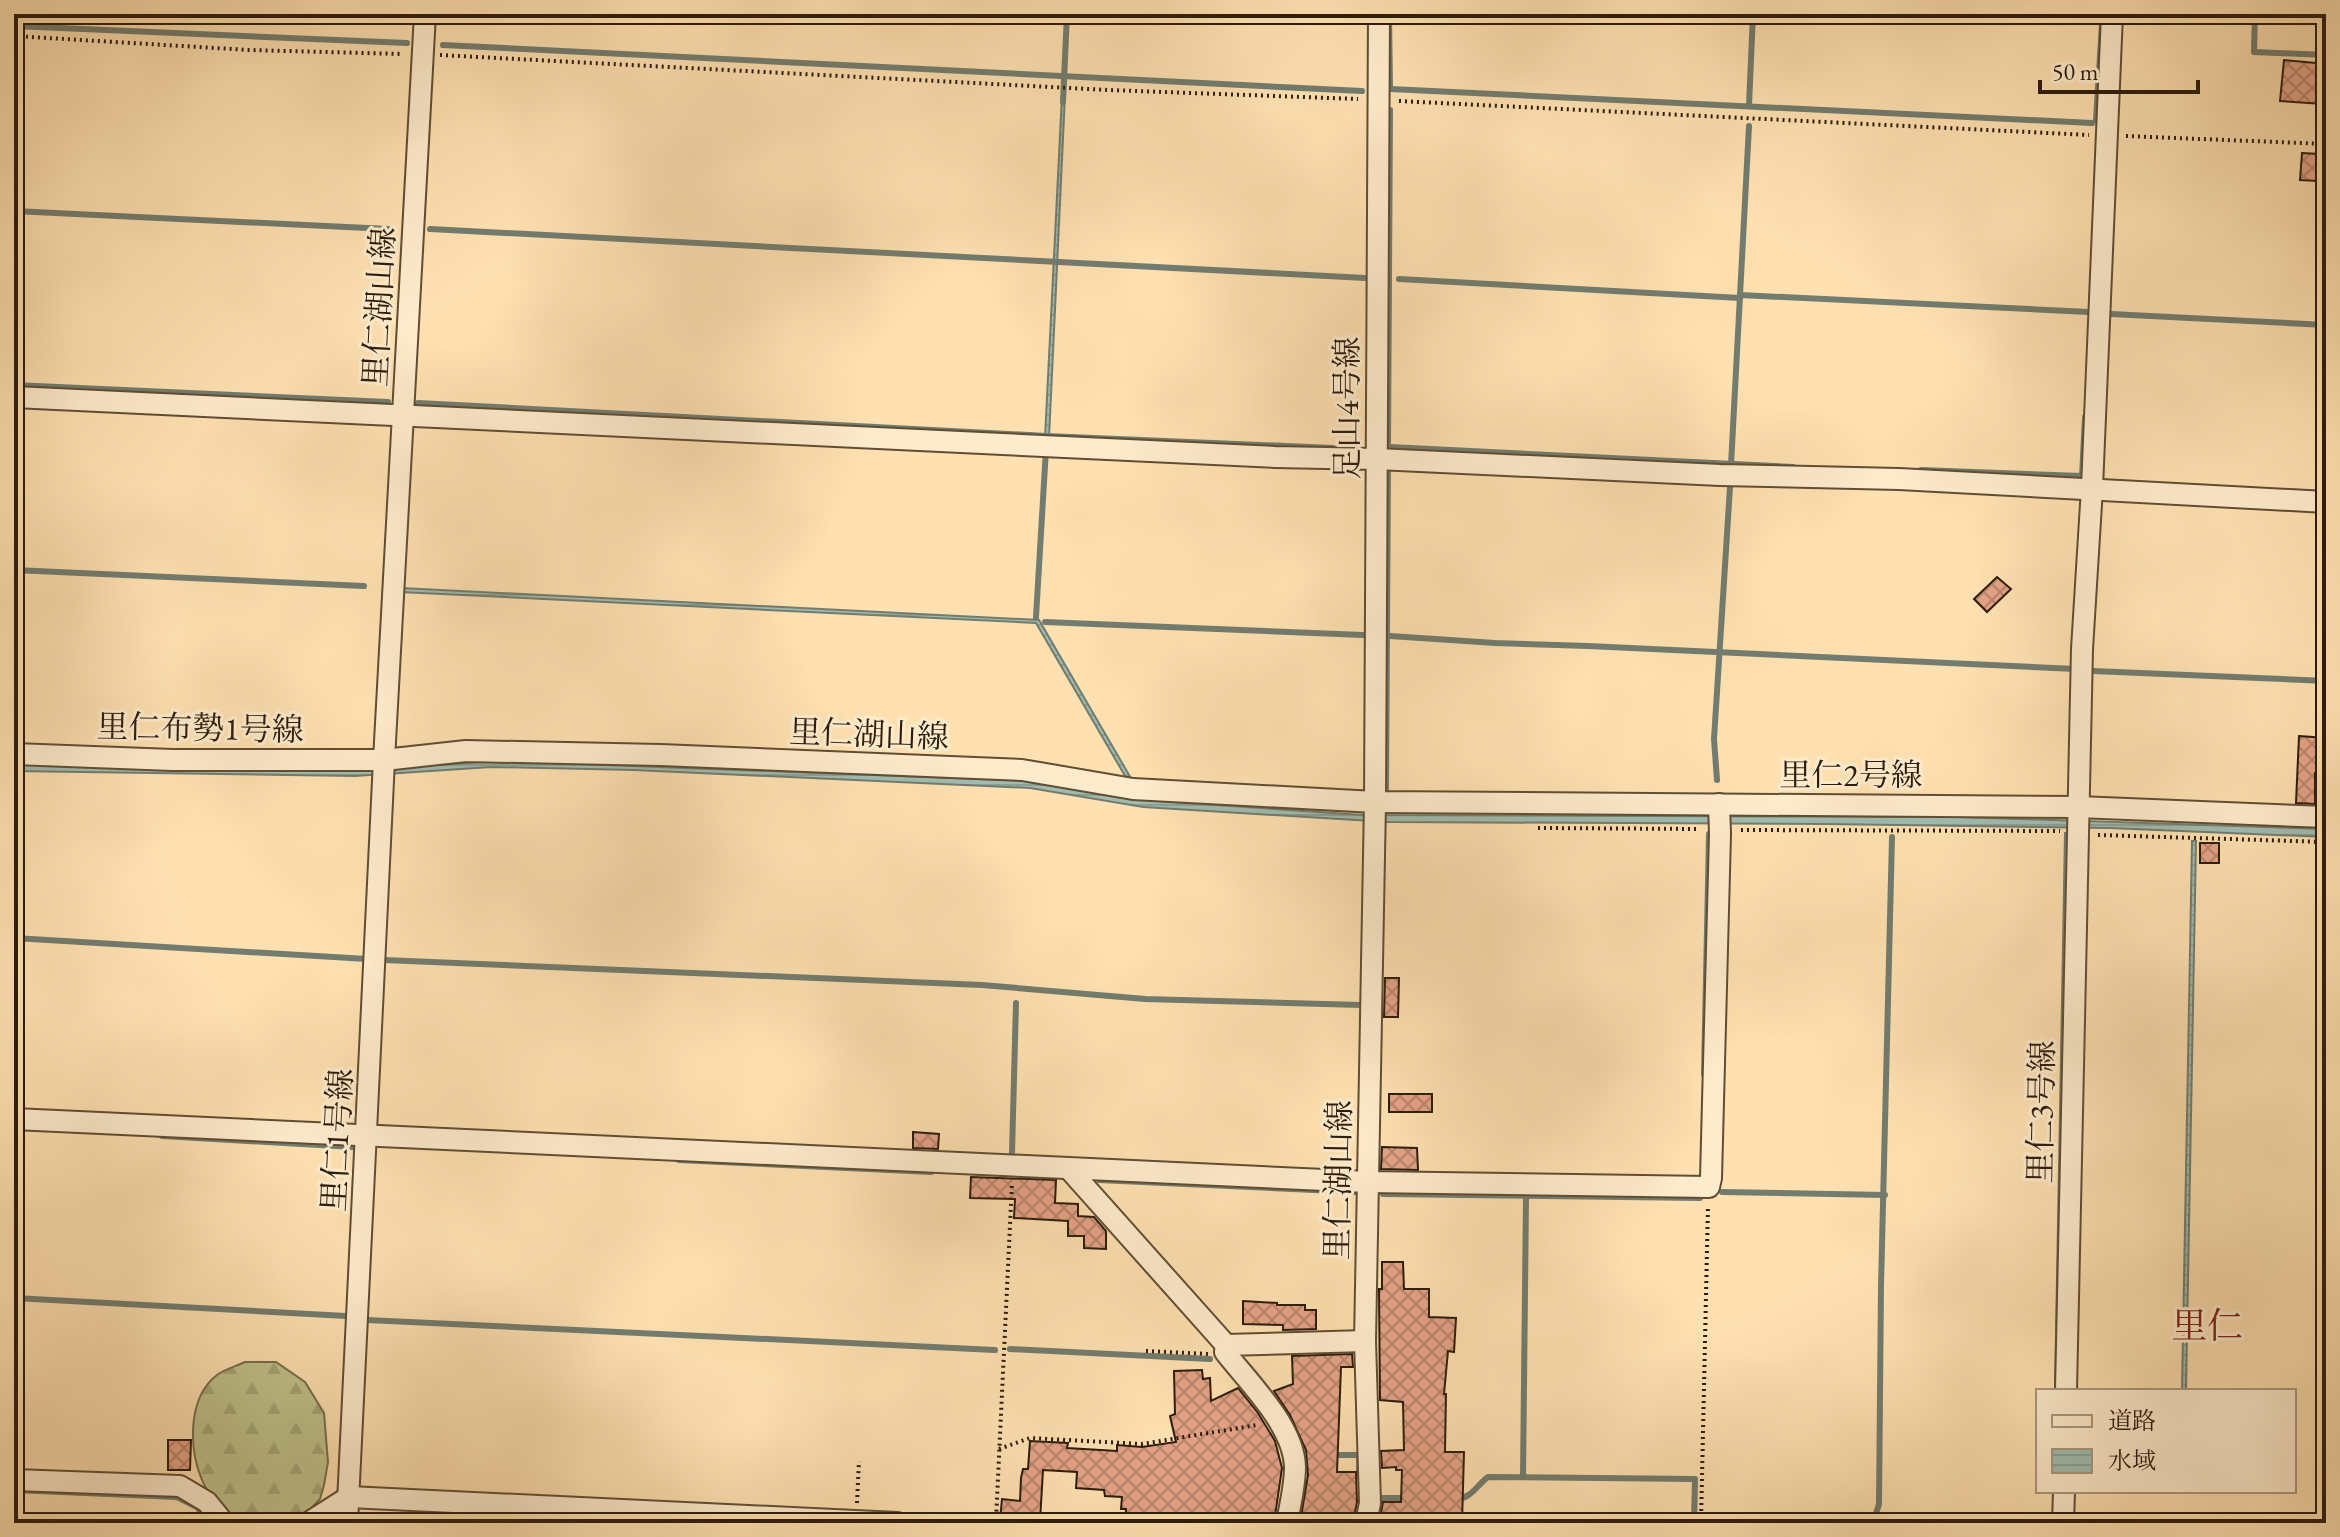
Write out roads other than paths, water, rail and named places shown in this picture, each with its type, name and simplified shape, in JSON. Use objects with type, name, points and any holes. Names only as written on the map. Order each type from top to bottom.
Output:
[{"type":"street","name":"里仁湖山線","points":[[425,14],[384,760],[466,751],[661,755],[1022,770],[1133,789],[1375,802],[1365,1341],[1370,1503],[1366,1523]]},
{"type":"street","name":"足山4号線","points":[[1375,802],[1379,14]]},
{"type":"street","name":"里仁3号線","points":[[2066,1389],[2082,649],[2112,14]]},
{"type":"street","points":[[14,397],[1275,457],[1899,479],[2326,502]]},
{"type":"street","name":"里仁布勢1号線","points":[[14,754],[173,760],[384,760]]},
{"type":"street","name":"里仁1号線","points":[[347,1523],[384,760]]},
{"type":"street","name":"里仁2号線","points":[[1375,802],[2078,807],[2326,817]]},
{"type":"street","points":[[14,1119],[1368,1182],[1709,1187],[1719,804]]},
{"type":"street","points":[[1069,1169],[1225,1349],[1286,1433],[1295,1466],[1287,1523]]},
{"type":"street","points":[[1225,1349],[1365,1341]]},
{"type":"street","points":[[14,1480],[180,1486],[207,1502],[224,1523]]},
{"type":"street","points":[[2063,1523],[2064,1493]]},
{"type":"street","points":[[308,1523],[349,1497],[897,1523]]},
{"type":"water","points":[[1062,95],[1065,95],[1049,438],[1045,438]]},
{"type":"water","points":[[401,588],[1039,620],[1132,780],[1128,781],[1036,623],[400,592]]},
{"type":"water","points":[[499,761],[1033,781],[1142,800],[1363,815],[1960,817],[2326,829],[2326,837],[2109,828],[1388,822],[1143,807],[1030,788],[634,770],[491,767],[355,776],[14,771],[14,764],[372,769]]},
{"type":"water","points":[[2065,833],[2069,833],[2058,1389],[2055,1389]]},
{"type":"water","points":[[2192,841],[2196,841],[2186,1389],[2182,1389]]},
{"type":"waterway","points":[[1063,102],[1067,14]]},
{"type":"waterway","points":[[1389,14],[1390,87]]},
{"type":"waterway","points":[[1749,105],[1753,14]]},
{"type":"waterway","points":[[2255,14],[2254,52],[2326,55]]},
{"type":"waterway","points":[[2096,120],[2102,24]]},
{"type":"waterway","points":[[14,26],[407,43]]},
{"type":"waterway","points":[[443,45],[1362,91]]},
{"type":"waterway","points":[[1390,89],[2092,123]]},
{"type":"waterway","points":[[1388,445],[1390,110]]},
{"type":"waterway","points":[[1731,465],[1749,126]]},
{"type":"waterway","points":[[14,211],[388,229]]},
{"type":"waterway","points":[[430,229],[1365,278]]},
{"type":"waterway","points":[[1399,279],[1740,298]]},
{"type":"waterway","points":[[1740,295],[2089,312]]},
{"type":"waterway","points":[[2111,314],[2326,325]]},
{"type":"waterway","points":[[14,385],[388,402]]},
{"type":"waterway","points":[[418,403],[1333,448]]},
{"type":"waterway","points":[[1921,470],[2082,476],[2085,417]]},
{"type":"waterway","points":[[1390,447],[1793,467]]},
{"type":"waterway","points":[[1036,617],[1046,449]]},
{"type":"waterway","points":[[1386,789],[1388,469]]},
{"type":"waterway","points":[[1717,780],[1714,739],[1730,487]]},
{"type":"waterway","points":[[14,570],[364,586]]},
{"type":"waterway","points":[[1045,622],[1363,635]]},
{"type":"waterway","points":[[1390,636],[2075,669]]},
{"type":"waterway","points":[[2093,671],[2326,681]]},
{"type":"waterway","points":[[1704,1074],[1709,834]]},
{"type":"waterway","points":[[1873,1523],[1879,1504],[1892,837]]},
{"type":"waterway","points":[[14,938],[367,959]]},
{"type":"waterway","points":[[384,960],[982,985],[1145,999],[1361,1005]]},
{"type":"waterway","points":[[1012,1153],[1016,1003]]},
{"type":"waterway","points":[[162,1136],[354,1147]]},
{"type":"waterway","points":[[679,1160],[931,1172]]},
{"type":"waterway","points":[[1099,1180],[1357,1192]]},
{"type":"waterway","points":[[1722,1192],[1885,1195]]},
{"type":"waterway","points":[[1383,1194],[1700,1198]]},
{"type":"waterway","points":[[1523,1477],[1526,1197]]},
{"type":"waterway","points":[[14,1298],[346,1316]]},
{"type":"waterway","points":[[367,1320],[995,1350]]},
{"type":"waterway","points":[[1010,1349],[1210,1359]]},
{"type":"waterway","points":[[1293,1428],[1307,1448]]},
{"type":"waterway","points":[[1333,1455],[1359,1455],[1359,1477]]},
{"type":"waterway","points":[[1455,1499],[1469,1494],[1488,1477],[1695,1479],[1694,1523]]},
{"type":"waterway","points":[[14,1490],[177,1497],[197,1507],[209,1523]]},
{"type":"waterway","points":[[1376,1498],[1407,1498]]},
{"type":"district","name":"里仁","points":[[2207,1325]]}]
